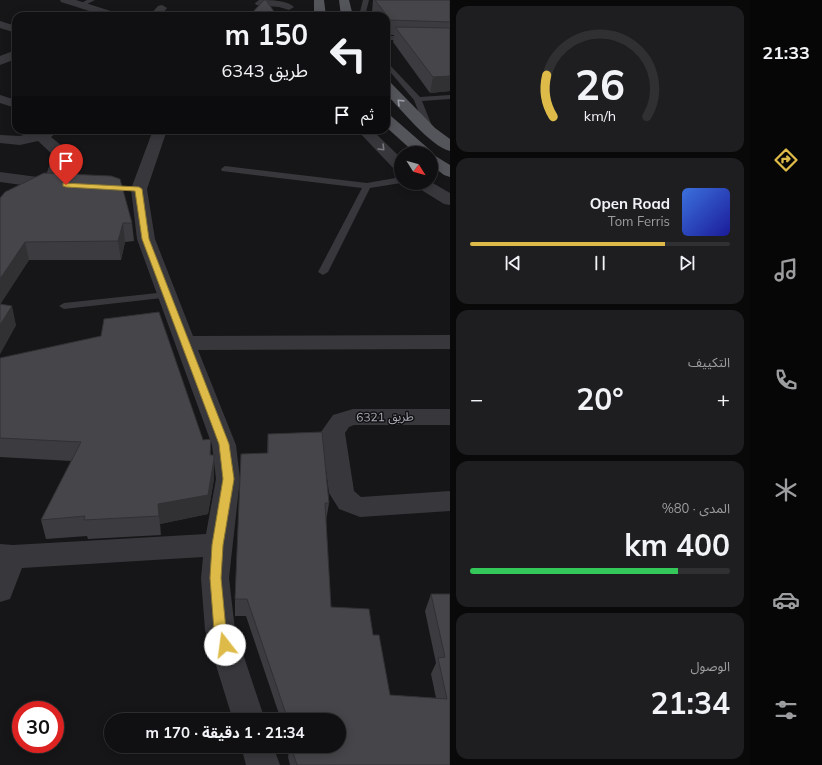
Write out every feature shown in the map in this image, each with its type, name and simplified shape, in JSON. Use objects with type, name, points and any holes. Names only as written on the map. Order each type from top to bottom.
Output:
[{"type":"main road","points":[[319,0],[320,12]]},
{"type":"main road","points":[[344,0],[346,12]]},
{"type":"main road","points":[[390,90],[430,131],[450,146]]},
{"type":"main road","points":[[390,123],[416,146]]},
{"type":"main road","points":[[438,163],[450,172]]},
{"type":"street","points":[[65,0],[104,12]]},
{"type":"street","points":[[252,12],[262,2],[280,4],[290,8]]},
{"type":"street","points":[[0,24],[12,28]]},
{"type":"street","points":[[0,61],[12,56]]},
{"type":"street","points":[[0,99],[12,103]]},
{"type":"street","points":[[0,139],[23,140],[44,134]]},
{"type":"street","points":[[48,134],[61,155],[51,184]]},
{"type":"street","points":[[158,134],[131,189],[146,239],[224,444],[228,479],[218,545],[215,578],[220,630],[247,713]]},
{"type":"street","points":[[368,134],[394,160]]},
{"type":"street","points":[[0,178],[35,183],[75,186]]},
{"type":"street","points":[[15,195],[35,183]]},
{"type":"street","points":[[433,190],[450,200]]},
{"type":"street","points":[[186,343],[450,342]]},
{"type":"street","name":"طريق 6321","points":[[450,417],[353,417],[341,421],[333,432],[342,493],[348,502],[360,507],[450,501]]},
{"type":"street","points":[[0,590],[7,557],[218,545]]},
{"type":"street","points":[[260,753],[264,765]]},
{"type":"lane","points":[[82,5],[92,0]]},
{"type":"lane","points":[[363,12],[366,0]]},
{"type":"lane","points":[[390,38],[417,38]]},
{"type":"lane","points":[[390,68],[418,99],[430,131]]},
{"type":"lane","points":[[418,99],[450,97]]},
{"type":"lane","points":[[225,169],[367,186],[394,181]]},
{"type":"lane","points":[[323,272],[367,186]]},
{"type":"lane","points":[[64,306],[167,295]]},
{"type":"building","points":[[264,0],[266,0],[274,12],[253,12]]},
{"type":"building","points":[[375,0],[450,0],[450,22],[390,20],[390,12],[384,12]]},
{"type":"building","points":[[395,27],[450,28],[450,76],[433,77]]},
{"type":"building","points":[[44,173],[111,176],[120,179],[132,223],[123,223],[118,241],[25,242],[0,279],[0,198],[5,192]]},
{"type":"building","points":[[0,304],[12,306],[0,325]]},
{"type":"building","points":[[159,312],[203,440],[211,439],[210,455],[214,455],[214,459],[208,495],[158,504],[159,516],[84,520],[85,516],[41,520],[81,442],[0,438],[0,358],[101,336],[104,319]]},
{"type":"building","points":[[322,432],[329,503],[325,503],[331,607],[369,609],[373,635],[379,635],[390,695],[447,699],[438,658],[445,657],[431,594],[450,594],[450,765],[297,765],[293,753],[346,753],[346,713],[286,713],[247,599],[235,599],[241,454],[268,453],[268,434]]},
{"type":"route","points":[[66,185],[139,189],[141,212],[146,239],[224,444],[228,479],[218,545],[215,578],[220,630],[225,645]]}]
